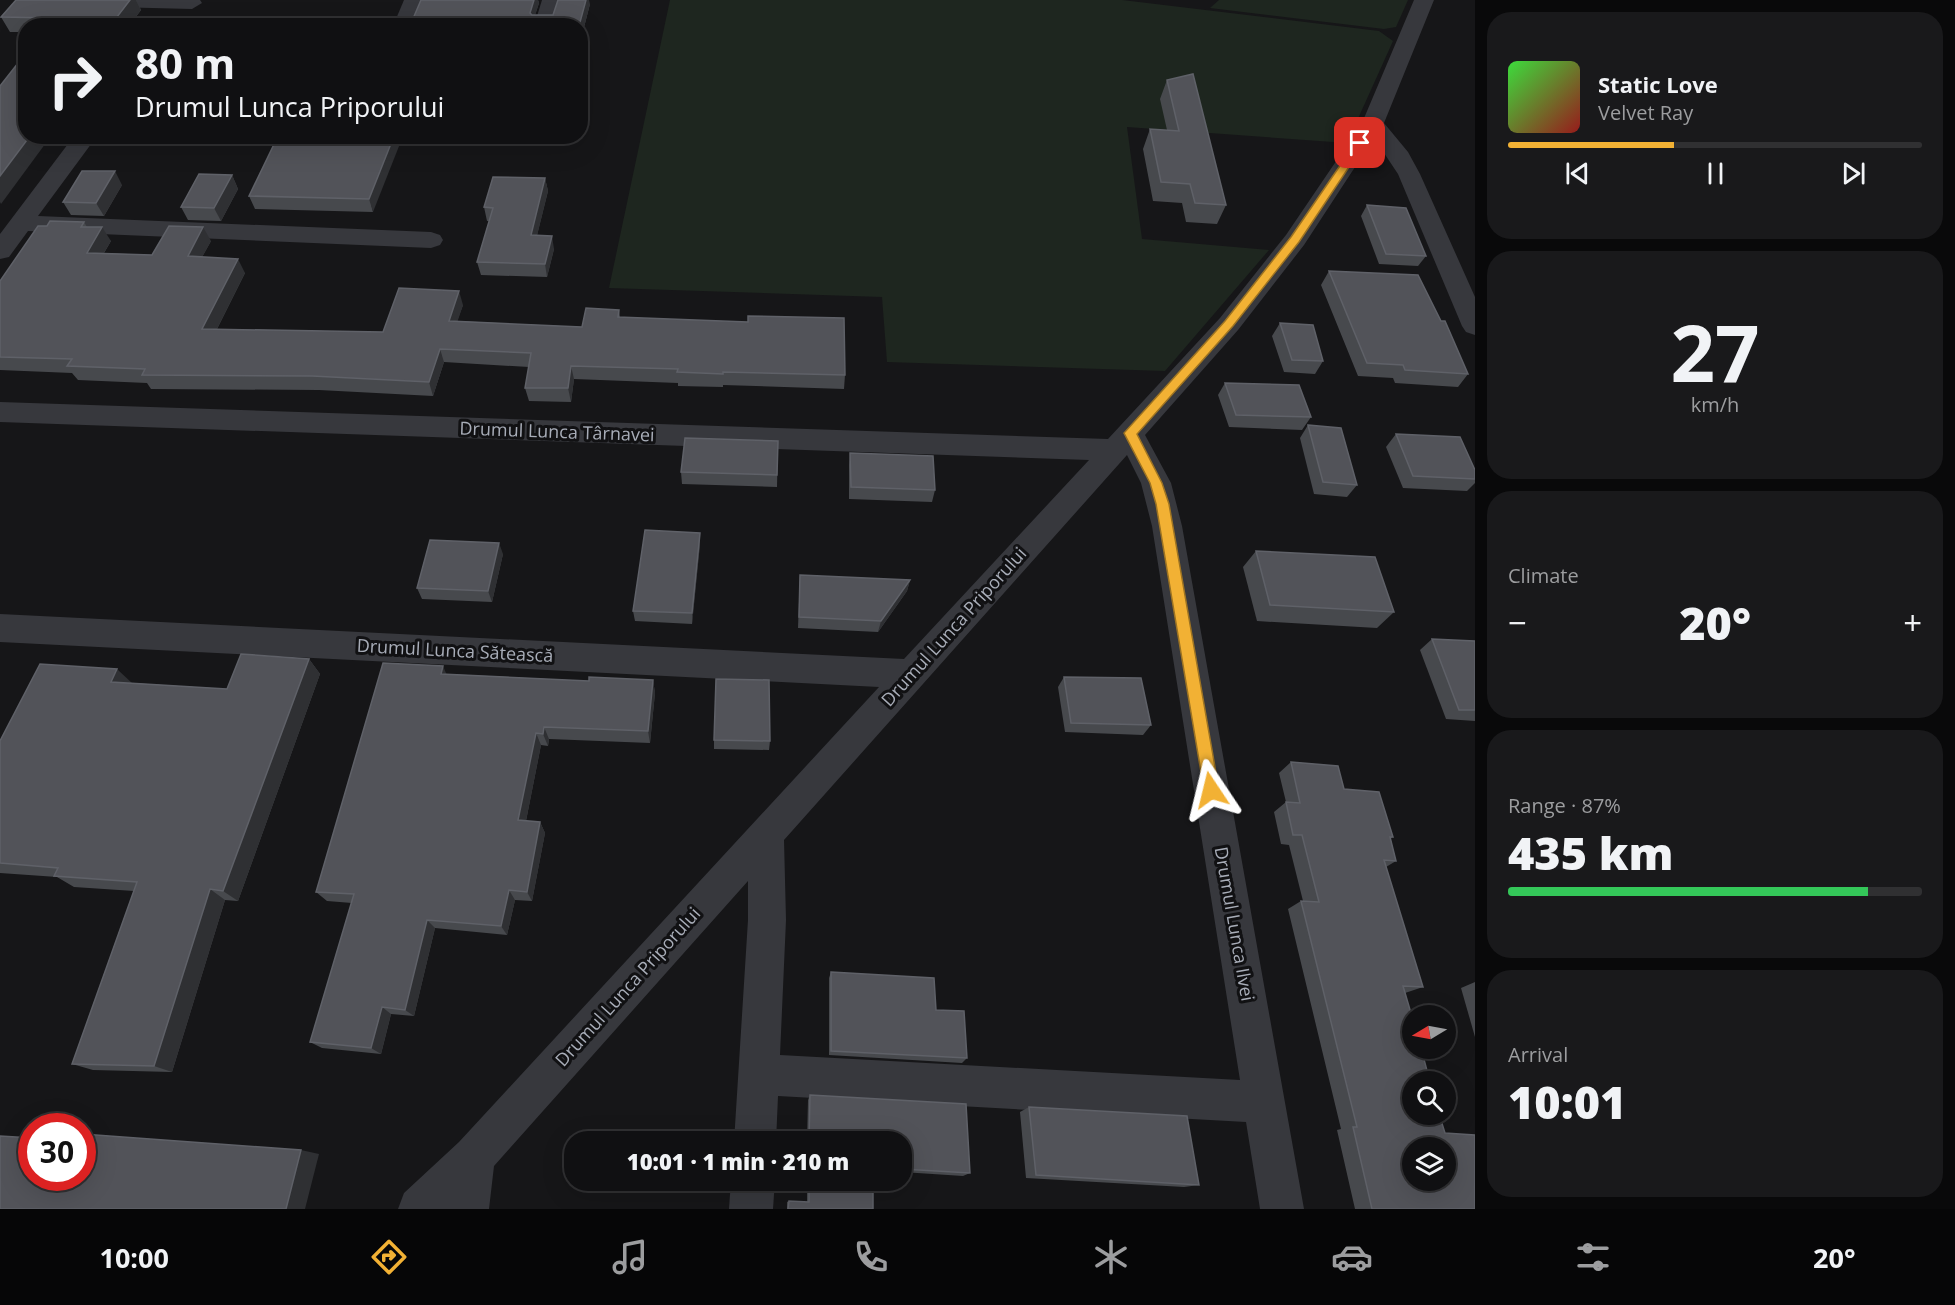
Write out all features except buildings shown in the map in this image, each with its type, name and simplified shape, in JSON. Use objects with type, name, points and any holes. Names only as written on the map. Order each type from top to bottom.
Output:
[{"type":"street","points":[[72,0],[193,2]]},
{"type":"street","points":[[406,18],[414,0]]},
{"type":"street","points":[[546,18],[552,0]]},
{"type":"street","name":"Drumul Lunca Priporului","points":[[420,1209],[474,1157],[1237,314],[1295,240],[1373,123],[1424,0]]},
{"type":"street","points":[[180,18],[193,2]]},
{"type":"street","points":[[1373,123],[1400,157],[1409,174],[1475,326]]},
{"type":"street","points":[[0,251],[15,219],[79,144]]},
{"type":"street","points":[[15,219],[431,240]]},
{"type":"street","name":"Drumul Lunca Târnavei","points":[[0,412],[1122,441]]},
{"type":"street","name":"Drumul Lunca Ilvei","points":[[1122,441],[1156,483],[1162,504],[1282,1209]]},
{"type":"street","name":"Drumul Lunca Sătească","points":[[0,628],[910,674]]},
{"type":"street","points":[[755,1131],[767,920],[766,834]]},
{"type":"street","points":[[758,1074],[1264,1102]]},
{"type":"street","points":[[467,1209],[474,1157]]},
{"type":"street","points":[[751,1209],[752,1191]]},
{"type":"shaded area","points":[[670,0],[1122,0],[1379,31],[1393,41],[1347,143],[1127,127],[1142,239],[1269,250],[1165,371],[887,362],[882,297],[609,288]]},
{"type":"shaded area","points":[[1219,0],[1408,0],[1396,27],[1384,29],[1210,8]]},
{"type":"route","points":[[1211,790],[1167,526],[1156,483],[1130,433],[1229,324],[1295,240],[1360,143]]}]
